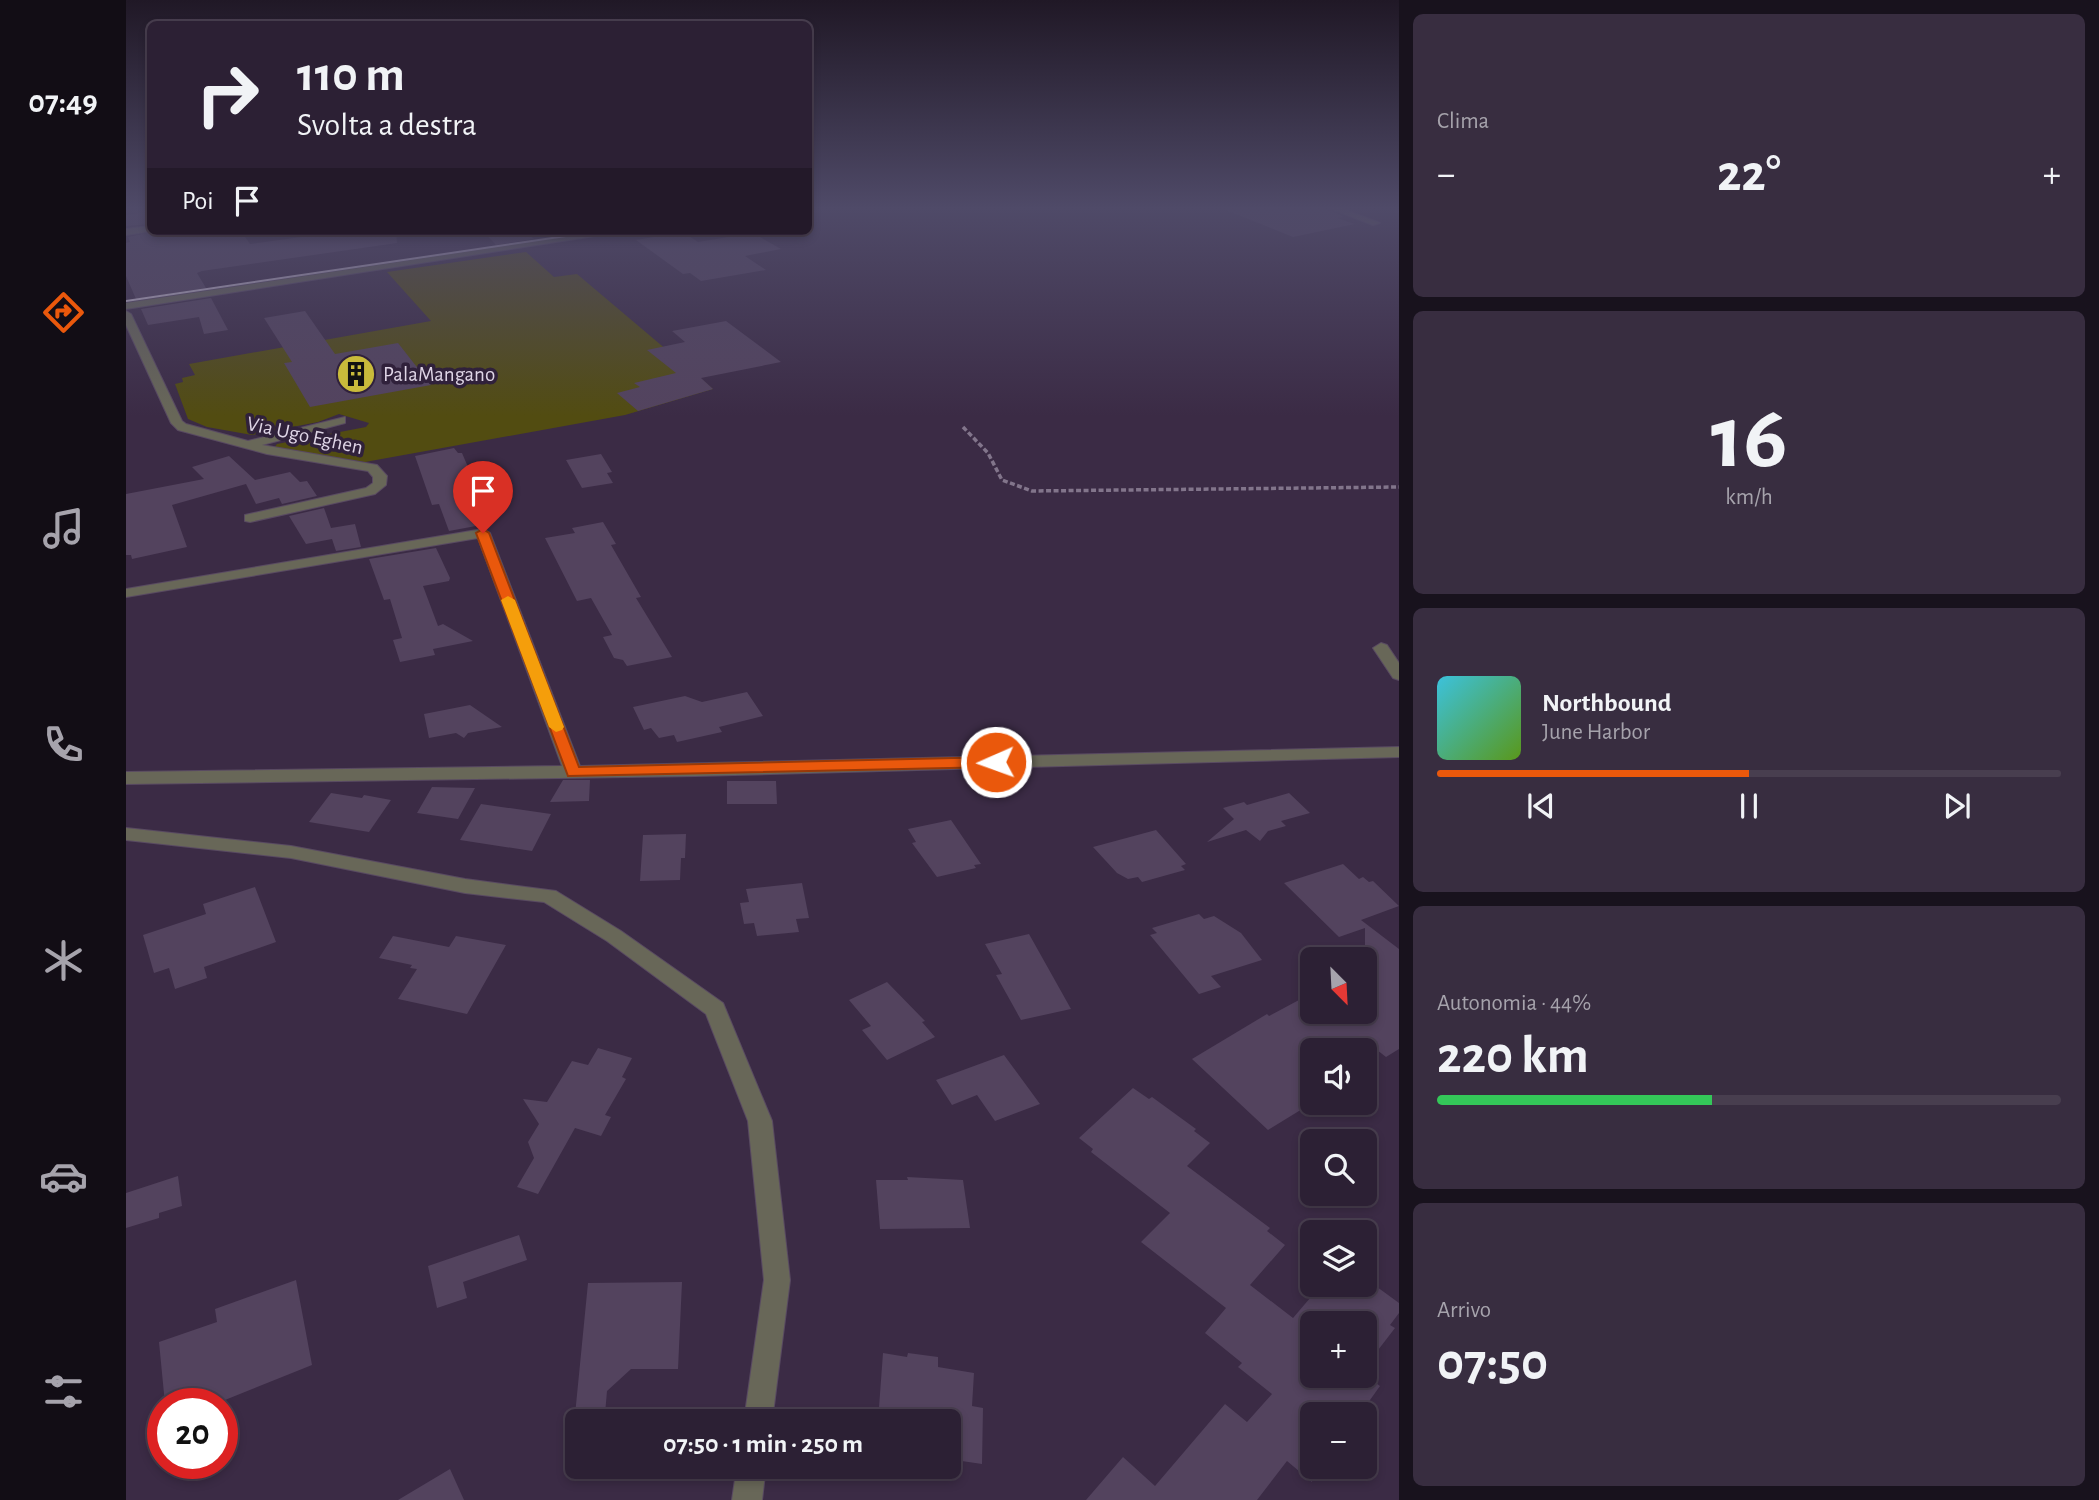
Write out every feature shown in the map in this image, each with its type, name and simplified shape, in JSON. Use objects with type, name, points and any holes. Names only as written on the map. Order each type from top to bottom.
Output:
[{"type":"street","points":[[126,295],[255,276]]},
{"type":"street","points":[[126,306],[324,276]]},
{"type":"street","name":"Via Ugo Eghen","points":[[126,314],[131,335],[177,423],[191,431],[251,443],[267,450],[372,468],[380,476],[379,485],[370,491],[250,518]]},
{"type":"street","points":[[251,443],[341,421]]},
{"type":"street","points":[[126,593],[483,533],[573,772]]},
{"type":"street","points":[[1399,648],[1381,648],[1399,675]]},
{"type":"street","points":[[126,778],[573,772],[1399,752]]},
{"type":"street","points":[[126,834],[291,852],[465,886],[549,896],[614,936],[715,1010],[760,1121],[777,1280],[760,1409]]},
{"type":"street","points":[[747,1500],[750,1479]]},
{"type":"path","points":[[963,428],[988,453],[1002,480],[1032,491],[1399,488]]},
{"type":"shaded area","points":[[391,276],[579,276],[713,389],[625,415],[365,462],[274,448],[277,444],[366,427],[369,423],[339,414],[318,422],[252,435],[207,427],[188,419],[175,384],[183,382],[182,378],[195,375],[189,364],[431,321]]},
{"type":"building","points":[[126,276],[199,276],[206,288],[136,299]]},
{"type":"building","points":[[694,276],[731,276],[701,281]]},
{"type":"building","points":[[211,298],[228,330],[204,334],[199,317],[148,325],[141,309]]},
{"type":"building","name":"PalaMangano","points":[[305,311],[335,354],[398,343],[431,385],[310,407],[284,363],[292,362],[264,318]]},
{"type":"building","points":[[726,321],[781,362],[701,378],[713,389],[638,411],[617,393],[640,387],[634,383],[676,373],[647,350],[685,342],[672,331]]},
{"type":"building","points":[[454,448],[458,453],[462,453],[492,523],[449,531],[439,504],[432,505],[415,456]]},
{"type":"building","points":[[601,454],[612,472],[607,473],[613,483],[582,488],[566,460]]},
{"type":"building","points":[[229,456],[255,480],[290,472],[300,482],[307,481],[317,496],[282,504],[279,498],[256,504],[246,484],[172,505],[187,547],[132,559],[131,555],[126,555],[126,494],[204,479],[192,467]]},
{"type":"building","points":[[324,508],[331,528],[355,524],[361,547],[336,551],[332,539],[306,544],[289,516]]},
{"type":"building","points":[[603,522],[616,544],[611,545],[641,597],[636,598],[672,657],[627,666],[623,660],[614,658],[603,637],[612,635],[591,598],[577,601],[545,538],[575,533],[572,528]]},
{"type":"building","points":[[436,548],[449,581],[423,586],[438,626],[443,624],[473,641],[433,649],[435,655],[400,662],[393,640],[402,638],[390,599],[384,600],[369,559]]},
{"type":"building","points":[[747,692],[763,716],[719,727],[722,732],[677,742],[674,735],[659,738],[651,728],[644,730],[633,707],[685,696],[702,702]]},
{"type":"building","points":[[470,705],[502,727],[468,733],[464,738],[456,733],[429,738],[424,714]]},
{"type":"building","points":[[563,780],[590,780],[589,801],[550,802]]},
{"type":"building","points":[[727,781],[776,781],[777,804],[727,804]]},
{"type":"building","points":[[432,787],[475,788],[458,819],[417,813]]},
{"type":"building","points":[[331,793],[391,800],[369,832],[309,822]]},
{"type":"building","points":[[1289,793],[1310,813],[1281,821],[1286,826],[1268,831],[1260,841],[1246,830],[1207,842],[1234,819],[1223,808],[1244,802],[1247,805]]},
{"type":"building","points":[[481,804],[551,814],[532,851],[460,840]]},
{"type":"building","points":[[951,820],[981,864],[974,865],[976,868],[937,877],[912,843],[916,842],[908,829]]},
{"type":"building","points":[[1156,830],[1186,864],[1181,866],[1185,870],[1142,882],[1138,877],[1128,879],[1117,873],[1093,847]]},
{"type":"building","points":[[686,834],[685,858],[681,858],[680,880],[640,881],[643,835]]},
{"type":"building","points":[[1343,864],[1359,879],[1363,877],[1369,882],[1373,881],[1399,906],[1361,920],[1399,949],[1399,1049],[1386,1057],[1377,1050],[1377,1038],[1300,1038],[1300,1110],[1268,1130],[1192,1059],[1267,1014],[1269,1016],[1300,999],[1300,1024],[1377,1024],[1377,947],[1365,947],[1365,928],[1339,937],[1284,883]]},
{"type":"building","points":[[802,883],[809,918],[796,919],[799,932],[757,936],[754,923],[744,924],[740,903],[749,902],[746,889]]},
{"type":"building","points":[[255,887],[276,942],[204,967],[207,978],[175,989],[169,968],[154,973],[143,935],[206,914],[203,904]]},
{"type":"building","points":[[1199,914],[1204,919],[1214,916],[1241,933],[1262,960],[1211,976],[1221,987],[1199,994],[1150,935],[1157,933],[1152,928]]},
{"type":"building","points":[[1029,934],[1071,1009],[1021,1020],[996,975],[1002,974],[985,944]]},
{"type":"building","points":[[393,936],[449,947],[456,936],[506,945],[467,1014],[398,999],[417,969],[410,968],[412,965],[379,958]]},
{"type":"building","points":[[887,982],[925,1021],[922,1022],[935,1037],[887,1060],[862,1030],[871,1026],[849,1000]]},
{"type":"building","points":[[598,1048],[632,1058],[622,1077],[626,1079],[605,1115],[611,1117],[601,1136],[575,1128],[538,1194],[517,1187],[534,1158],[528,1142],[539,1124],[523,1099],[547,1102],[572,1061],[588,1065]]},
{"type":"building","points":[[1004,1055],[1040,1104],[995,1121],[977,1095],[952,1105],[936,1080]]},
{"type":"building","points":[[1133,1088],[1149,1099],[1152,1097],[1196,1129],[1194,1131],[1210,1143],[1187,1166],[1270,1228],[1267,1231],[1285,1245],[1250,1285],[1293,1318],[1311,1297],[1377,1297],[1377,1287],[1399,1303],[1399,1313],[1390,1325],[1395,1328],[1377,1351],[1377,1311],[1300,1311],[1300,1388],[1377,1388],[1377,1384],[1380,1386],[1369,1402],[1300,1402],[1300,1472],[1287,1461],[1257,1500],[1086,1500],[1123,1457],[1155,1486],[1225,1404],[1247,1422],[1272,1394],[1238,1367],[1242,1363],[1205,1333],[1226,1308],[1141,1242],[1170,1213],[1091,1152],[1093,1149],[1079,1138]]},
{"type":"building","points":[[178,1176],[182,1206],[159,1213],[159,1218],[126,1228],[126,1193]]},
{"type":"building","points":[[907,1177],[963,1180],[970,1228],[880,1229],[876,1180],[908,1180]]},
{"type":"building","points":[[519,1235],[527,1260],[463,1282],[467,1298],[437,1308],[428,1266]]},
{"type":"building","points":[[296,1280],[312,1365],[238,1395],[238,1388],[163,1388],[159,1342],[217,1322],[215,1309]]},
{"type":"building","points":[[682,1282],[678,1369],[631,1369],[607,1391],[605,1409],[576,1409],[588,1283]]},
{"type":"building","points":[[883,1353],[907,1357],[908,1353],[938,1357],[938,1367],[974,1373],[972,1406],[983,1408],[982,1464],[961,1461],[961,1409],[879,1409]]},
{"type":"building","points":[[450,1469],[464,1500],[398,1500]]},
{"type":"tram line","points":[[126,301],[295,276]]},
{"type":"slow traffic","points":[[508,600],[556,727]]},
{"type":"place","name":"PalaMangano","points":[[356,374]]},
{"type":"route","points":[[483,533],[573,772],[996,762]]}]
